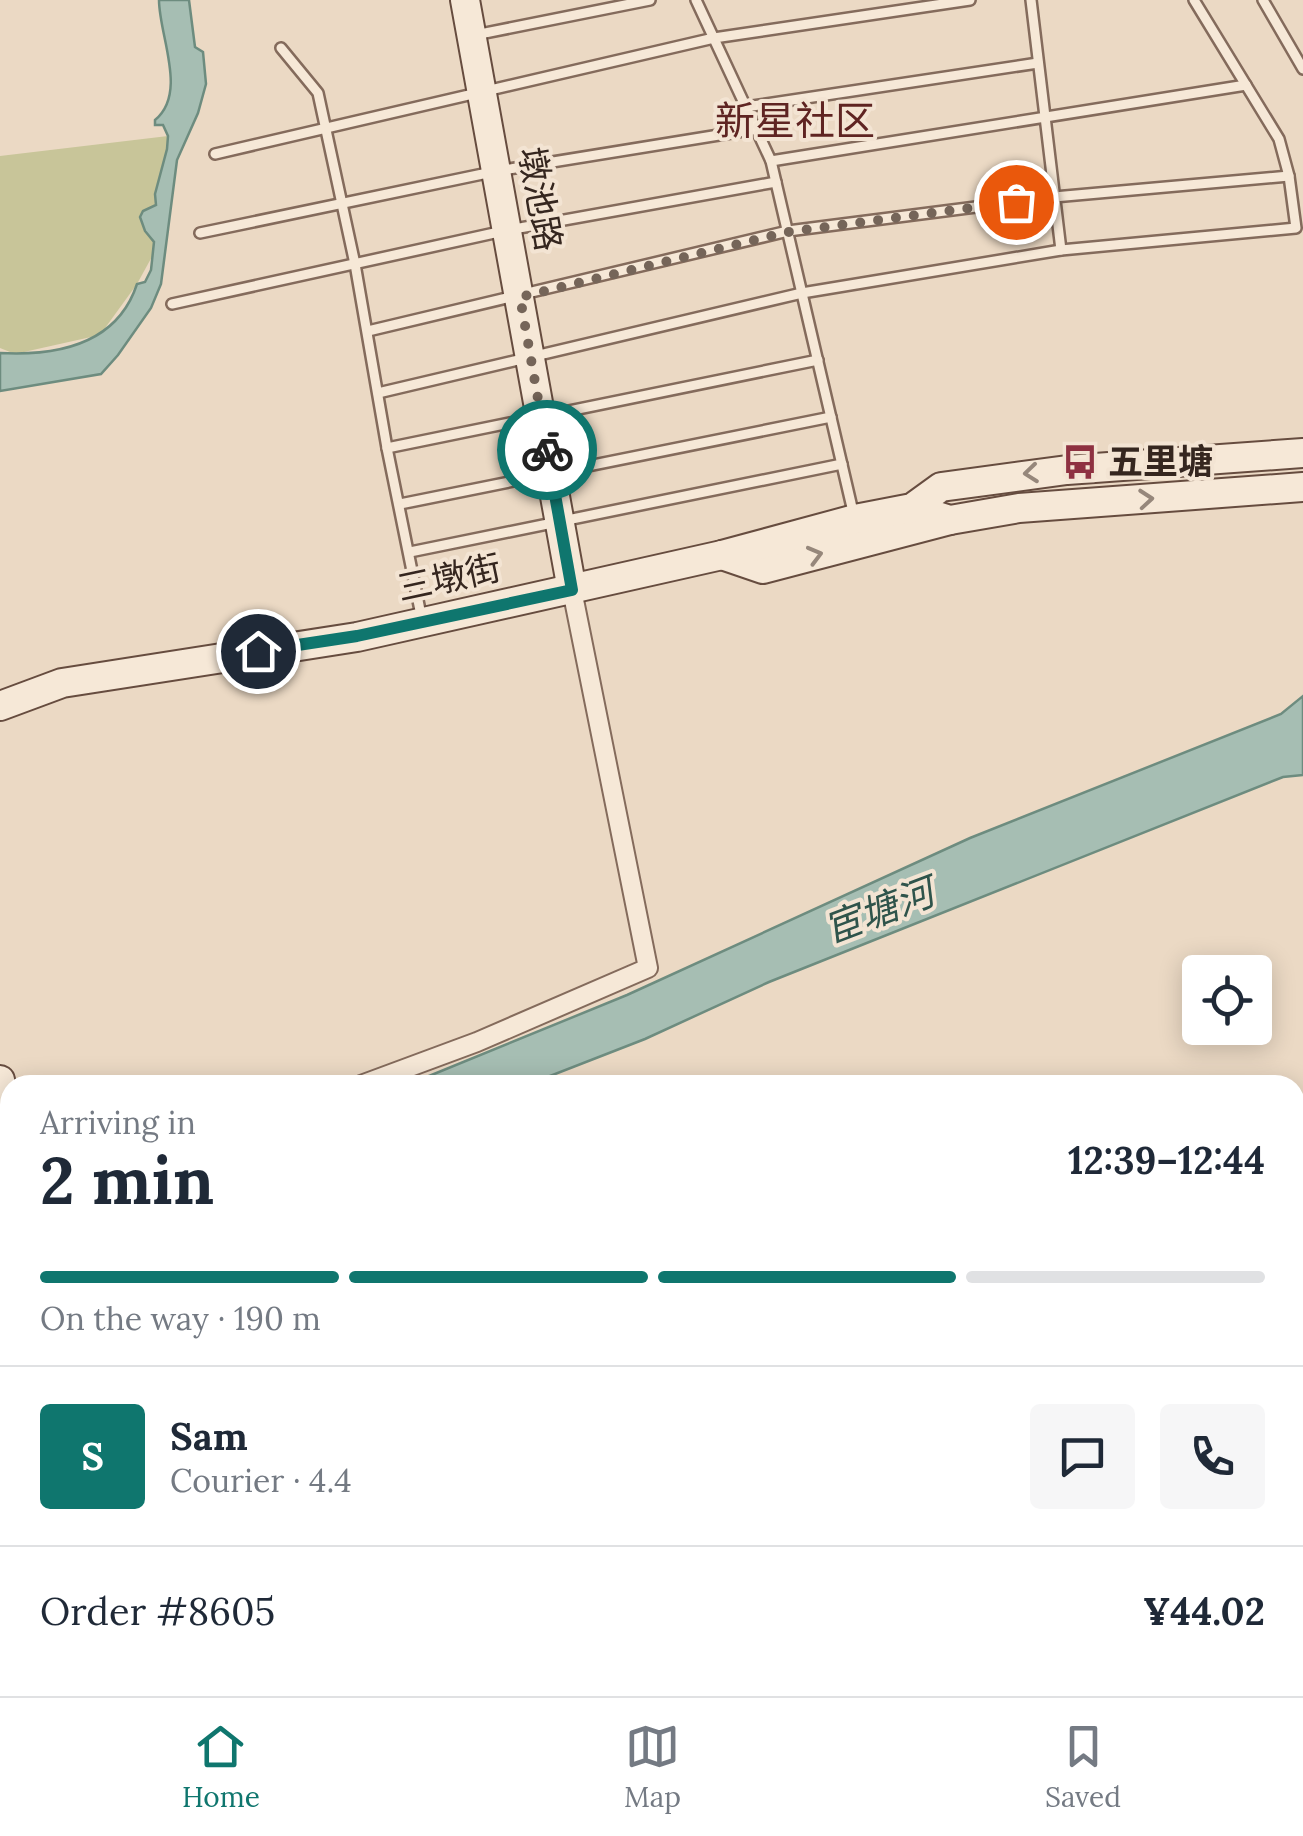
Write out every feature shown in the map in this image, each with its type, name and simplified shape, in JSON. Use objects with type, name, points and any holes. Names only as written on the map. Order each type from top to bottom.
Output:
[{"type":"street","name":"墩池路","points":[[466,0],[572,590]]},
{"type":"street","name":"三墩街","points":[[0,706],[62,683],[357,636],[572,590],[912,508],[941,487],[1010,476],[1303,453]]},
{"type":"street","name":"三墩街","points":[[912,508],[950,520],[1019,508],[1303,486]]},
{"type":"street","points":[[722,555],[763,569],[950,520]]},
{"type":"street","points":[[388,1075],[477,1042],[648,968],[572,590]]},
{"type":"lane","points":[[472,36],[650,0]]},
{"type":"lane","points":[[696,0],[772,162],[855,519]]},
{"type":"lane","points":[[215,154],[714,38],[970,0]]},
{"type":"lane","points":[[1030,0],[1061,250]]},
{"type":"lane","points":[[378,393],[802,293],[1061,250],[1296,228],[1289,176],[1278,140],[1194,0]]},
{"type":"lane","points":[[1262,0],[1303,69]]},
{"type":"lane","points":[[281,48],[318,92],[355,264],[422,623]]},
{"type":"lane","points":[[746,107],[1038,63]]},
{"type":"lane","points":[[772,162],[1246,85]]},
{"type":"lane","points":[[200,233],[497,171],[756,128]]},
{"type":"lane","points":[[368,331],[788,232],[1054,197],[1289,176]]},
{"type":"lane","points":[[172,304],[508,230],[776,182]]},
{"type":"lane","points":[[387,448],[818,360]]},
{"type":"lane","points":[[400,504],[832,417]]},
{"type":"lane","points":[[410,552],[842,464]]},
{"type":"shaded area","points":[[168,136],[154,253],[100,335],[15,354],[0,348],[0,156]]},
{"type":"water","points":[[159,0],[189,0],[195,47],[203,52],[206,84],[177,160],[161,284],[151,308],[101,374],[0,391],[0,353],[63,349],[100,333],[128,305],[137,284],[145,282],[151,270],[154,242],[140,217],[156,205],[168,136],[163,125],[155,125],[155,120],[165,109],[171,80]]},
{"type":"water","name":"宦塘河","points":[[1303,696],[1303,775],[1283,777],[769,982],[645,1039],[553,1075],[431,1075],[627,995],[970,838],[1281,714]]},
{"type":"way so far","points":[[547,450],[520,297],[788,232],[1016,202]]},
{"type":"place","name":"五里塘","points":[[1080,462]]},
{"type":"district","name":"新星社区","points":[[795,121]]},
{"type":"route","points":[[258,651],[357,636],[572,590],[547,450]]}]
